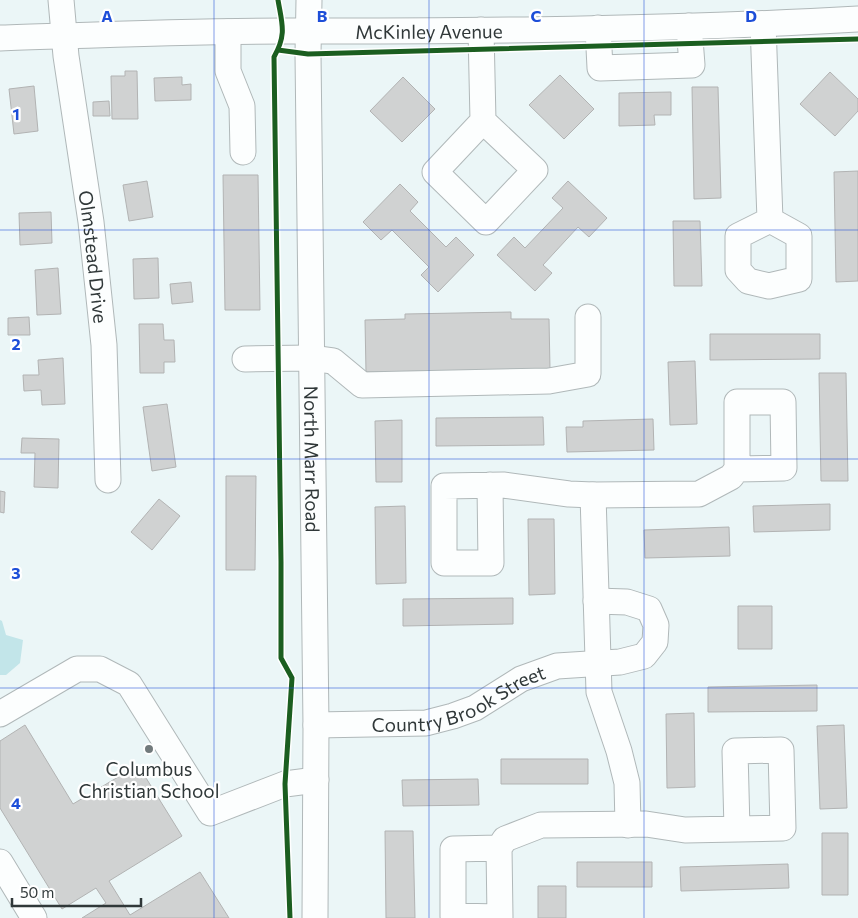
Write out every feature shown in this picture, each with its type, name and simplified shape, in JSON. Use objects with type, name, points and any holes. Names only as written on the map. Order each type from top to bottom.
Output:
[{"type":"street","name":"Olmstead Drive","points":[[61,0],[64,36],[91,222],[103,336],[108,480]]},
{"type":"street","name":"North Marr Road","points":[[308,0],[316,725],[316,918]]},
{"type":"street","name":"McKinley Avenue","points":[[0,38],[228,32],[689,26],[858,19]]},
{"type":"street","points":[[763,24],[770,220]]},
{"type":"street","points":[[598,28],[600,68],[692,65],[689,26]]},
{"type":"street","points":[[481,30],[483,121]]},
{"type":"street","points":[[228,32],[228,71],[242,106],[243,152]]},
{"type":"street","points":[[245,359],[311,358],[333,361],[362,385],[549,381],[588,374],[588,317]]},
{"type":"street","points":[[490,485],[569,494],[699,494],[731,477],[737,469]]},
{"type":"street","points":[[593,495],[599,692],[619,751],[626,783],[628,825]]},
{"type":"street","name":"Country Brook Street","points":[[316,725],[426,722],[453,716],[475,708],[521,680],[557,666],[620,662],[644,656],[655,642],[656,625],[649,610],[627,602],[596,602]]},
{"type":"street","points":[[0,714],[77,669],[100,669],[129,684],[210,813],[286,784],[316,780]]},
{"type":"street","points":[[499,848],[505,839],[541,825],[646,824],[685,830],[737,829]]},
{"type":"street","points":[[0,862],[34,918]]},
{"type":"shaded area","points":[[0,620],[6,635],[23,640],[20,663],[6,675],[0,675]]},
{"type":"building","points":[[125,71],[137,71],[138,119],[112,119],[111,76],[125,76]]},
{"type":"building","points":[[830,72],[858,99],[858,111],[835,136],[800,104]]},
{"type":"building","points":[[560,75],[594,109],[564,139],[529,105]]},
{"type":"building","points":[[182,77],[182,85],[191,84],[191,100],[155,101],[154,78]]},
{"type":"building","points":[[403,77],[435,109],[402,142],[370,111]]},
{"type":"building","points":[[34,86],[38,131],[14,134],[9,89]]},
{"type":"building","points":[[692,87],[718,87],[721,198],[694,199]]},
{"type":"building","points":[[671,92],[671,115],[654,115],[655,125],[619,126],[619,93]]},
{"type":"building","points":[[109,101],[110,116],[93,116],[93,102]]},
{"type":"building","points":[[858,171],[858,281],[836,282],[834,172]]},
{"type":"building","points":[[223,175],[258,175],[260,310],[225,310]]},
{"type":"building","points":[[147,181],[153,217],[129,221],[123,185]]},
{"type":"building","points":[[568,181],[607,218],[589,237],[578,227],[543,265],[552,273],[535,291],[497,255],[514,237],[525,248],[563,208],[552,198]]},
{"type":"building","points":[[400,184],[418,202],[410,211],[446,247],[456,237],[474,255],[438,292],[421,275],[429,267],[392,230],[381,240],[363,222]]},
{"type":"building","points":[[51,212],[52,243],[20,245],[19,213]]},
{"type":"building","points":[[673,221],[700,221],[702,286],[674,286]]},
{"type":"building","points":[[158,258],[159,298],[134,299],[133,259]]},
{"type":"building","points":[[58,268],[61,314],[37,315],[35,270]]},
{"type":"building","points":[[191,282],[193,302],[172,304],[170,284]]},
{"type":"building","points":[[511,312],[511,319],[549,319],[550,369],[366,372],[365,320],[405,319],[405,314]]},
{"type":"building","points":[[29,317],[30,335],[8,335],[8,318]]},
{"type":"building","points":[[139,324],[163,324],[164,340],[174,340],[175,362],[164,362],[164,373],[140,373]]},
{"type":"building","points":[[710,334],[820,334],[820,359],[710,360]]},
{"type":"building","points":[[63,358],[65,404],[42,405],[41,390],[24,391],[23,375],[39,375],[38,360]]},
{"type":"building","points":[[695,361],[697,424],[670,425],[668,362]]},
{"type":"building","points":[[819,373],[846,373],[848,481],[821,481]]},
{"type":"building","points":[[167,404],[176,467],[152,471],[143,407]]},
{"type":"building","points":[[543,417],[544,445],[436,446],[436,418]]},
{"type":"building","points":[[653,419],[654,450],[567,452],[566,427],[583,427],[583,421]]},
{"type":"building","points":[[402,420],[402,482],[376,482],[375,421]]},
{"type":"building","points":[[22,438],[59,439],[58,488],[34,487],[35,453],[21,453]]},
{"type":"building","points":[[226,476],[256,476],[255,570],[226,570]]},
{"type":"building","points":[[0,491],[5,492],[4,513],[0,512]]},
{"type":"building","points":[[159,499],[180,516],[152,550],[131,532]]},
{"type":"building","points":[[830,504],[830,530],[754,532],[753,506]]},
{"type":"building","points":[[405,506],[406,583],[376,584],[375,507]]},
{"type":"building","points":[[528,519],[554,519],[555,594],[529,595]]},
{"type":"building","points":[[729,527],[730,556],[645,558],[644,530]]},
{"type":"building","points":[[513,598],[513,624],[403,626],[403,599]]},
{"type":"building","points":[[738,606],[772,606],[772,649],[738,649]]},
{"type":"building","points":[[817,685],[817,711],[708,712],[708,687]]},
{"type":"building","points":[[694,713],[695,787],[667,788],[666,714]]},
{"type":"building","name":"Columbus Christian School","points":[[25,725],[73,804],[138,765],[182,836],[109,881],[130,915],[200,872],[229,918],[82,918],[106,903],[96,888],[62,909],[0,808],[0,741]]},
{"type":"building","points":[[844,725],[847,808],[820,809],[817,726]]},
{"type":"building","points":[[501,759],[588,759],[588,784],[501,784]]},
{"type":"building","points":[[478,779],[479,805],[403,806],[402,780]]},
{"type":"building","points":[[385,831],[413,831],[415,918],[386,918]]},
{"type":"building","points":[[822,833],[848,833],[848,895],[822,895]]},
{"type":"building","points":[[577,862],[652,862],[652,887],[577,887]]},
{"type":"building","points":[[788,864],[789,888],[681,891],[680,867]]},
{"type":"building","points":[[538,886],[566,886],[566,918],[538,918]]},
{"type":"cycle path","points":[[278,0],[282,35],[274,57],[281,658],[292,678],[285,784],[290,918]]},
{"type":"cycle path","points":[[278,50],[308,54],[858,39]]},
{"type":"place","name":"Columbus Christian School","points":[[149,749]]}]
